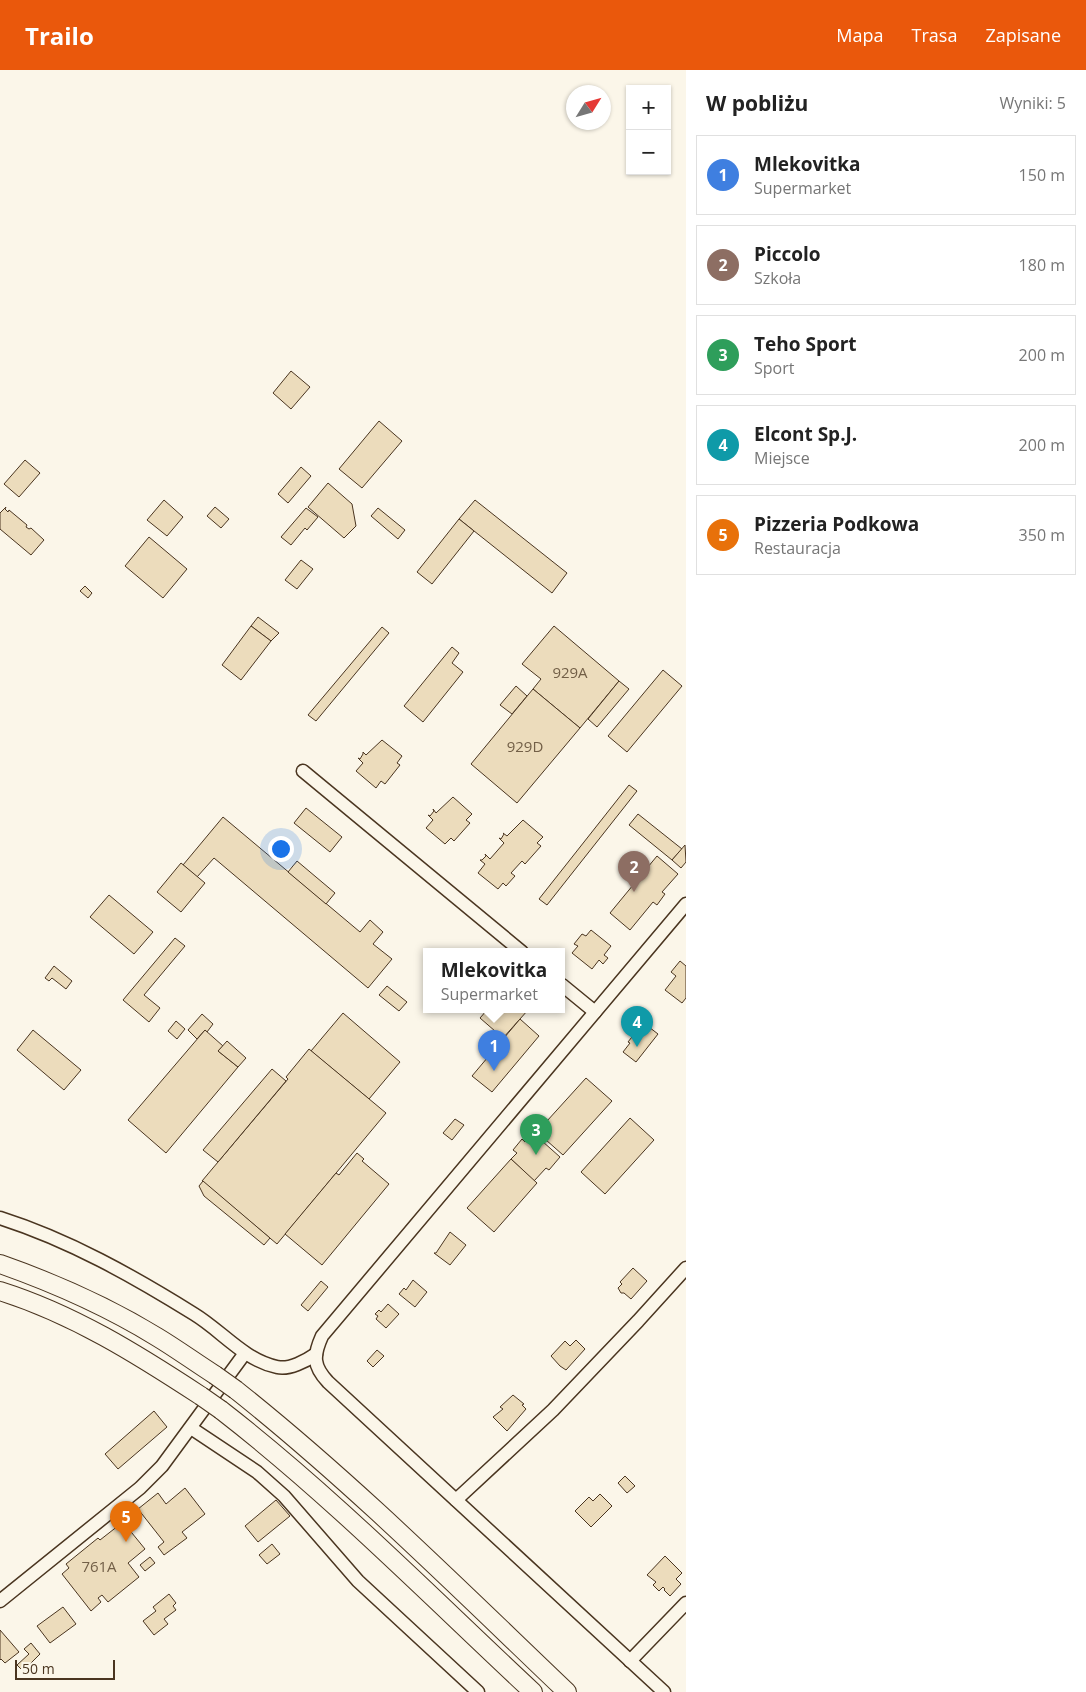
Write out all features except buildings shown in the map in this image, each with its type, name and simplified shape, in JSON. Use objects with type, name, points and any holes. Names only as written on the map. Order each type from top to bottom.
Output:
[{"type":"main road","points":[[0,1264],[57,1286],[106,1309],[156,1337],[236,1390],[287,1431],[359,1495],[567,1692]]},
{"type":"main road","points":[[0,1291],[20,1297],[72,1319],[133,1352],[221,1410],[271,1449],[348,1518],[533,1692]]},
{"type":"street","points":[[303,771],[517,948]]},
{"type":"street","points":[[664,1692],[328,1382],[318,1370],[316,1354],[322,1336],[686,904]]},
{"type":"street","points":[[565,987],[595,1012]]},
{"type":"street","points":[[0,1218],[26,1226],[96,1257],[166,1296],[202,1319],[245,1354],[278,1368],[305,1363],[316,1354]]},
{"type":"street","points":[[456,1500],[553,1410],[686,1268]]},
{"type":"street","points":[[0,1600],[140,1488],[162,1466],[245,1354]]},
{"type":"street","points":[[191,1428],[257,1472],[284,1496],[358,1581],[478,1692]]},
{"type":"street","points":[[630,1661],[686,1603]]},
{"type":"place","name":"Piccolo","points":[[634,892]]},
{"type":"place","name":"Elcont Sp.J.","points":[[637,1047]]},
{"type":"place","name":"Mlekovitka","points":[[494,1071]]},
{"type":"place","name":"Teho Sport","points":[[536,1155]]},
{"type":"place","name":"Pizzeria Podkowa","points":[[126,1542]]}]
